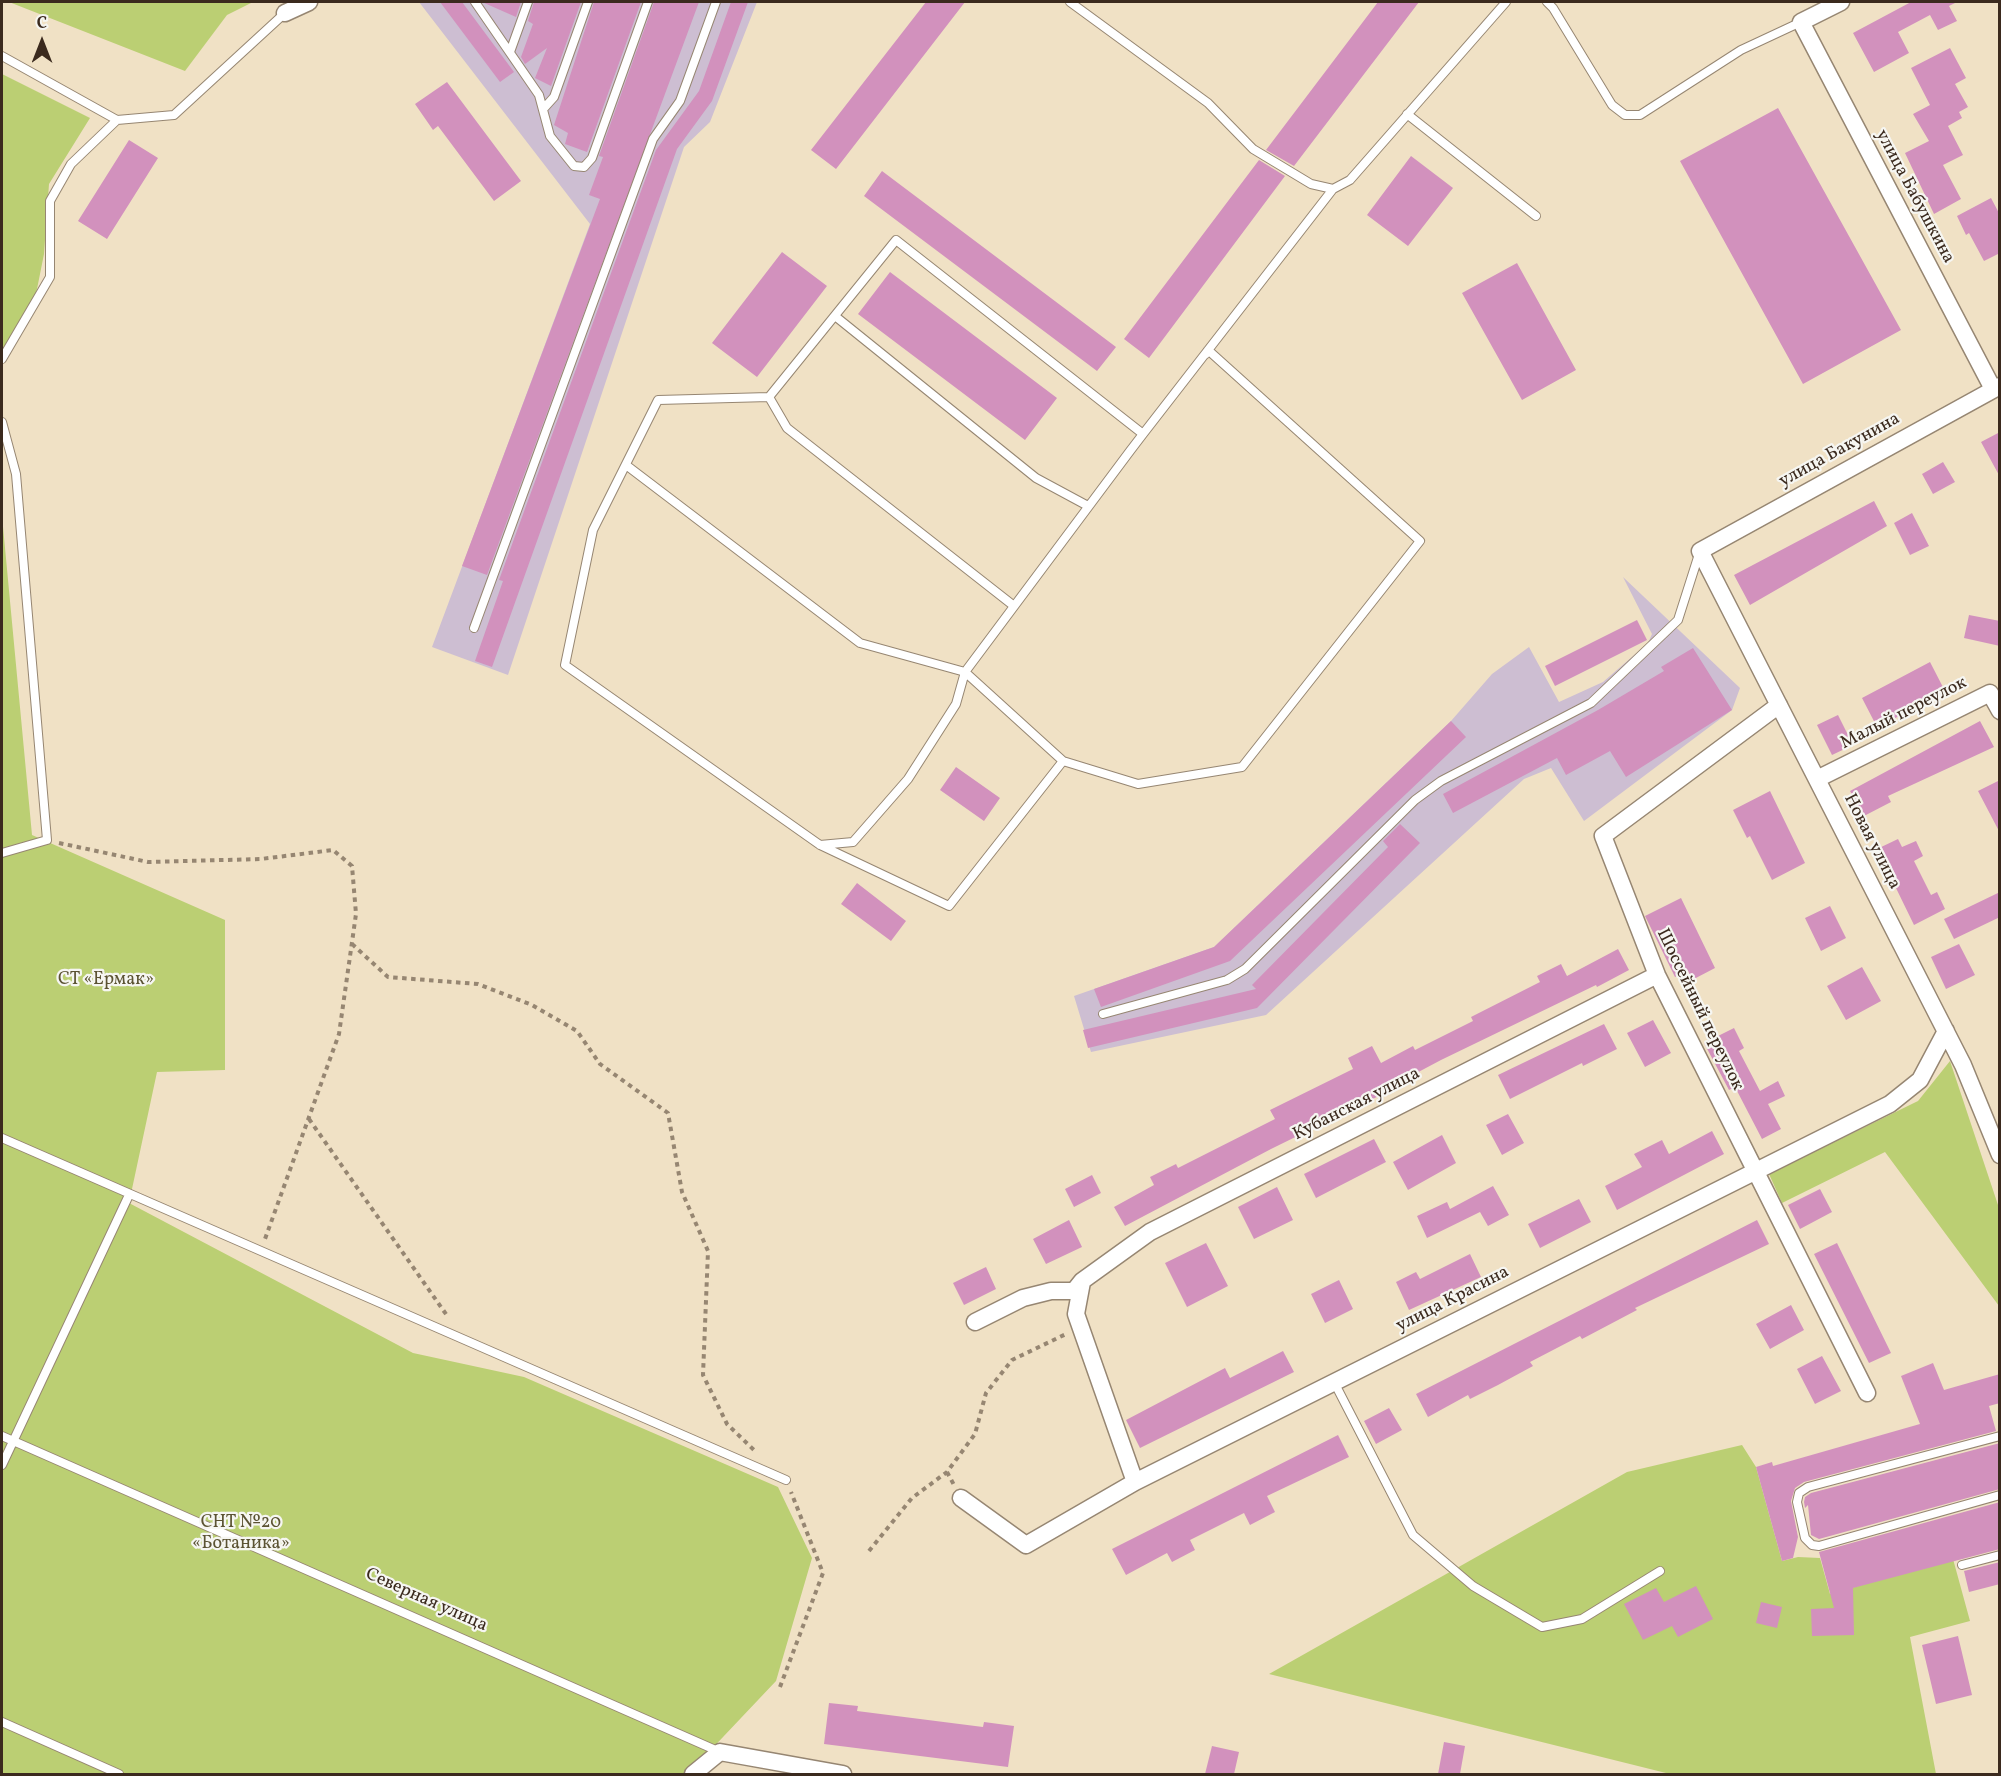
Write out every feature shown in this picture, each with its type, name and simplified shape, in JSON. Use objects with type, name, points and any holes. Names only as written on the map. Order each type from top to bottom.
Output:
[{"type":"street","points":[[285,13],[309,2]]},
{"type":"street","points":[[1801,22],[1841,2]]},
{"type":"street","name":"улица Бабушкина","points":[[1801,22],[1996,388]]},
{"type":"street","name":"улица Бакунина","points":[[1700,551],[1996,388]]},
{"type":"street","name":"Новая улица","points":[[1700,551],[1963,1065],[2000,1155]]},
{"type":"street","name":"Малый переулок","points":[[1817,779],[1990,693],[2000,711]]},
{"type":"street","name":"Шоссейный переулок","points":[[1779,705],[1602,836],[1657,975],[1757,1169],[1868,1393]]},
{"type":"street","name":"Кубанская улица","points":[[975,1322],[1023,1298],[1051,1291],[1074,1292],[1082,1281],[1150,1232],[1657,975]]},
{"type":"street","name":"улица Красина","points":[[961,1498],[1026,1545],[1135,1482],[1890,1104],[1920,1080],[1946,1031]]},
{"type":"street","points":[[1082,1281],[1076,1314],[1135,1482]]},
{"type":"street","points":[[693,1774],[720,1752]]},
{"type":"street","name":"Северная улица","points":[[720,1752],[807,1771],[843,1774]]},
{"type":"lane","points":[[475,2],[539,94],[545,107],[546,126],[550,135],[574,166],[584,167],[592,158],[648,2]]},
{"type":"lane","points":[[510,52],[528,2]]},
{"type":"lane","points":[[545,107],[554,97],[588,2]]},
{"type":"lane","points":[[474,628],[653,139],[680,101],[716,2]]},
{"type":"lane","points":[[1070,2],[1208,103],[1253,149],[1311,184],[1333,189]]},
{"type":"lane","points":[[820,845],[853,842],[908,779],[956,704],[964,672],[1143,434],[1333,189],[1350,180],[1506,2]]},
{"type":"lane","points":[[1546,2],[1554,8],[1612,105],[1625,115],[1640,115],[1741,50],[1801,22]]},
{"type":"lane","points":[[2,56],[117,120],[174,115],[285,13]]},
{"type":"lane","points":[[1407,114],[1536,216]]},
{"type":"lane","points":[[2,359],[50,277],[50,201],[71,164],[117,120]]},
{"type":"lane","points":[[1063,761],[949,906],[820,845],[565,665],[593,530],[658,400],[769,397],[896,240],[1143,434]]},
{"type":"lane","points":[[835,316],[1036,478],[1088,506]]},
{"type":"lane","points":[[1088,506],[1208,350]]},
{"type":"lane","points":[[626,465],[860,643],[964,672],[1063,761],[1138,784],[1242,767],[1420,541],[1208,350]]},
{"type":"lane","points":[[769,397],[786,428],[1014,606]]},
{"type":"lane","points":[[2,422],[16,474],[47,840],[2,852]]},
{"type":"lane","points":[[1103,1014],[1227,980],[1245,969],[1415,800],[1441,781],[1591,703],[1678,620],[1700,551]]},
{"type":"lane","points":[[2,1138],[786,1480]]},
{"type":"lane","points":[[2,1465],[129,1195]]},
{"type":"lane","points":[[1334,1382],[1413,1535],[1473,1586],[1542,1627],[1582,1619],[1660,1571]]},
{"type":"lane","name":"Северная улица","points":[[2,1436],[720,1752]]},
{"type":"lane","points":[[2000,1436],[1808,1486],[1799,1493],[1797,1502],[1806,1538],[1812,1545],[1819,1546],[2000,1495]]},
{"type":"lane","points":[[1962,1565],[2000,1555]]},
{"type":"lane","points":[[2,1722],[119,1774]]},
{"type":"path","points":[[47,840],[148,862],[261,859],[333,850],[352,866],[356,914],[339,1034],[261,1252]]},
{"type":"path","points":[[352,944],[388,977],[478,984],[532,1005],[577,1031],[600,1064],[668,1113],[682,1192],[708,1251],[703,1375],[727,1424],[760,1456]]},
{"type":"path","points":[[309,1118],[464,1340]]},
{"type":"path","points":[[870,1551],[912,1498],[947,1472],[975,1434],[986,1393],[1012,1360],[1080,1327]]},
{"type":"path","points":[[780,1687],[823,1573],[786,1480]]},
{"type":"shaded area","points":[[419,2],[757,2],[710,122],[684,147],[508,675],[432,647],[590,224]]},
{"type":"shaded area","points":[[1623,577],[1740,688],[1732,710],[1584,821],[1551,768],[1524,779],[1266,1015],[1091,1052],[1074,996],[1214,947],[1451,721],[1492,674],[1529,647],[1559,702],[1603,682],[1648,643],[1652,634]]},
{"type":"green space","points":[[9,2],[253,2],[227,15],[185,71]]},
{"type":"green space","points":[[2,74],[90,118],[49,184],[44,254],[36,294],[2,361]]},
{"type":"green space","name":"СНТ №20 «Ботаника»","points":[[2,516],[32,835],[225,920],[225,1070],[157,1072],[129,1203],[413,1353],[524,1377],[778,1487],[812,1558],[776,1681],[688,1774],[2,1774]]},
{"type":"green space","points":[[1950,1061],[1999,1208],[1999,1306],[1885,1152],[1782,1203],[1769,1174],[1918,1101]]},
{"type":"green space","points":[[1742,1445],[1756,1467],[1782,1561],[1798,1557],[1820,1558],[1830,1594],[1953,1559],[1970,1621],[1910,1637],[1936,1774],[1670,1774],[1269,1674],[1627,1472]]},
{"type":"building","points":[[440,2],[462,2],[514,72],[500,82]]},
{"type":"building","points":[[482,2],[521,2],[516,17]]},
{"type":"building","points":[[534,2],[581,2],[551,86],[535,78],[547,48],[525,64],[521,57],[533,24],[528,21]]},
{"type":"building","points":[[594,2],[641,2],[587,152],[565,144],[568,133],[554,125]]},
{"type":"building","points":[[654,2],[699,2],[487,575],[462,566],[600,199],[589,195],[603,157],[599,156]]},
{"type":"building","points":[[731,2],[748,2],[712,101],[677,149],[492,667],[475,661],[503,581],[499,580],[656,150],[699,91]]},
{"type":"building","points":[[926,2],[965,2],[836,169],[811,150]]},
{"type":"building","points":[[1378,2],[1419,2],[1294,166],[1266,150]]},
{"type":"building","points":[[1911,2],[1957,2],[1949,6],[1957,21],[1938,30],[1930,15],[1898,32],[1909,53],[1874,72],[1853,33]]},
{"type":"building","points":[[1950,48],[1966,78],[1955,84],[1968,107],[1959,112],[1962,118],[1948,126],[1963,155],[1943,165],[1961,199],[1934,214],[1905,153],[1929,141],[1913,114],[1930,105],[1911,68]]},
{"type":"building","points":[[447,82],[521,181],[494,201],[438,126],[433,130],[415,104]]},
{"type":"building","points":[[1778,108],[1901,330],[1803,384],[1680,161]]},
{"type":"building","points":[[129,140],[158,158],[107,239],[78,221]]},
{"type":"building","points":[[1411,156],[1453,188],[1408,246],[1367,215]]},
{"type":"building","points":[[1259,160],[1285,176],[1149,358],[1124,339]]},
{"type":"building","points":[[882,171],[1116,347],[1097,371],[864,196]]},
{"type":"building","points":[[1991,198],[2000,215],[2000,253],[1984,261],[1969,233],[1966,235],[1957,216]]},
{"type":"building","points":[[782,252],[827,286],[757,377],[712,343]]},
{"type":"building","points":[[1517,263],[1576,370],[1522,400],[1462,293]]},
{"type":"building","points":[[890,272],[1057,398],[1025,440],[858,314]]},
{"type":"building","points":[[2000,432],[2000,477],[1981,442]]},
{"type":"building","points":[[1943,462],[1955,482],[1933,494],[1922,474]]},
{"type":"building","points":[[1874,501],[1887,526],[1750,605],[1734,575]]},
{"type":"building","points":[[1912,513],[1929,546],[1910,555],[1894,523]]},
{"type":"building","points":[[1969,615],[2000,621],[2000,646],[1964,638]]},
{"type":"building","points":[[1637,620],[1647,640],[1555,686],[1545,666]]},
{"type":"building","points":[[1693,648],[1732,710],[1626,777],[1610,751],[1566,775],[1557,758],[1453,813],[1443,794],[1598,710],[1664,671],[1661,667]]},
{"type":"building","points":[[1930,662],[1946,693],[1877,727],[1862,698]]},
{"type":"building","points":[[1838,715],[1853,745],[1832,755],[1817,725]]},
{"type":"building","points":[[1451,721],[1466,737],[1230,961],[1101,1007],[1094,989],[1214,947]]},
{"type":"building","points":[[1980,721],[1994,747],[1888,796],[1891,802],[1864,816],[1850,791]]},
{"type":"building","points":[[956,767],[1000,798],[984,821],[940,790]]},
{"type":"building","points":[[2000,780],[2000,833],[1978,791]]},
{"type":"building","points":[[1770,791],[1805,863],[1772,880],[1750,836],[1747,838],[1733,810]]},
{"type":"building","points":[[1400,824],[1420,843],[1257,1008],[1088,1048],[1083,1030],[1256,989],[1252,985],[1388,847],[1383,841]]},
{"type":"building","points":[[1898,839],[1902,847],[1916,841],[1923,856],[1914,861],[1931,895],[1937,892],[1945,909],[1914,925],[1877,849]]},
{"type":"building","points":[[857,883],[906,921],[891,941],[841,904]]},
{"type":"building","points":[[2000,892],[2000,917],[1954,939],[1944,919]]},
{"type":"building","points":[[1681,898],[1715,968],[1692,980],[1688,971],[1675,977],[1645,916]]},
{"type":"building","points":[[1830,906],[1846,938],[1821,951],[1805,918]]},
{"type":"building","points":[[1959,944],[1975,975],[1946,989],[1931,957]]},
{"type":"building","points":[[1618,949],[1629,970],[1597,987],[1596,985],[1441,1060],[1392,1086],[1393,1089],[1271,1149],[1125,1226],[1114,1207],[1154,1185],[1150,1177],[1176,1164],[1178,1168],[1275,1119],[1270,1110],[1353,1069],[1348,1058],[1372,1046],[1381,1063],[1413,1046],[1415,1050],[1473,1021],[1471,1017],[1540,982],[1537,976],[1561,964],[1567,976]]},
{"type":"building","points":[[1862,967],[1881,1001],[1846,1020],[1827,986]]},
{"type":"building","points":[[1653,1020],[1671,1053],[1645,1067],[1627,1033]]},
{"type":"building","points":[[1604,1024],[1617,1049],[1583,1066],[1582,1063],[1510,1099],[1498,1075]]},
{"type":"building","points":[[1734,1028],[1744,1048],[1739,1051],[1760,1091],[1778,1081],[1785,1096],[1768,1104],[1781,1129],[1762,1139],[1735,1087],[1729,1090],[1704,1043]]},
{"type":"building","points":[[1508,1114],[1524,1143],[1502,1155],[1486,1125]]},
{"type":"building","points":[[1712,1131],[1724,1154],[1617,1210],[1605,1186],[1642,1167],[1634,1154],[1662,1140],[1669,1154]]},
{"type":"building","points":[[1442,1135],[1456,1163],[1408,1190],[1393,1162]]},
{"type":"building","points":[[1374,1139],[1386,1162],[1316,1198],[1304,1174]]},
{"type":"building","points":[[1092,1175],[1101,1193],[1074,1207],[1065,1189]]},
{"type":"building","points":[[1493,1186],[1509,1215],[1488,1226],[1480,1212],[1427,1238],[1417,1216],[1447,1202],[1450,1209]]},
{"type":"building","points":[[1277,1187],[1293,1220],[1254,1239],[1238,1207]]},
{"type":"building","points":[[1820,1189],[1832,1212],[1800,1229],[1788,1205]]},
{"type":"building","points":[[1579,1199],[1591,1222],[1540,1248],[1528,1224]]},
{"type":"building","points":[[1069,1220],[1082,1247],[1046,1264],[1033,1239]]},
{"type":"building","points":[[1757,1220],[1769,1244],[1635,1308],[1637,1310],[1582,1339],[1580,1336],[1530,1362],[1533,1366],[1498,1385],[1470,1399],[1468,1395],[1428,1417],[1416,1394]]},
{"type":"building","points":[[1206,1243],[1228,1286],[1187,1307],[1165,1263]]},
{"type":"building","points":[[1837,1243],[1891,1353],[1869,1363],[1814,1254]]},
{"type":"building","points":[[1470,1254],[1481,1277],[1409,1310],[1396,1282],[1416,1272],[1420,1279]]},
{"type":"building","points":[[986,1267],[996,1289],[964,1305],[953,1283]]},
{"type":"building","points":[[1339,1280],[1353,1309],[1325,1323],[1311,1294]]},
{"type":"building","points":[[1791,1305],[1804,1330],[1770,1349],[1756,1324]]},
{"type":"building","points":[[1283,1351],[1294,1372],[1140,1448],[1126,1420],[1225,1368],[1230,1378]]},
{"type":"building","points":[[1822,1356],[1841,1391],[1815,1404],[1797,1369]]},
{"type":"building","points":[[1933,1363],[1944,1390],[2000,1374],[2000,1403],[1989,1406],[1996,1431],[1804,1482],[1795,1488],[1791,1501],[1798,1537],[1793,1558],[1782,1561],[1756,1467],[1772,1462],[1773,1466],[1920,1424],[1901,1376]]},
{"type":"building","points":[[1389,1408],[1402,1430],[1376,1444],[1364,1421]]},
{"type":"building","points":[[1338,1435],[1349,1457],[1267,1496],[1275,1512],[1250,1525],[1244,1513],[1190,1540],[1195,1550],[1172,1562],[1167,1553],[1126,1575],[1112,1549]]},
{"type":"building","points":[[2000,1443],[2000,1489],[1819,1539],[1811,1535],[1808,1505],[1805,1508],[1804,1502],[1805,1497],[1811,1493]]},
{"type":"building","points":[[2000,1502],[2000,1549],[1853,1588],[1854,1635],[1812,1636],[1811,1609],[1834,1608],[1819,1552]]},
{"type":"building","points":[[2000,1562],[2000,1584],[1969,1592],[1964,1571]]},
{"type":"building","points":[[1696,1586],[1713,1619],[1678,1637],[1672,1626],[1643,1640],[1624,1604],[1656,1588],[1664,1602]]},
{"type":"building","points":[[1761,1602],[1782,1607],[1777,1628],[1756,1623]]},
{"type":"building","points":[[1958,1636],[1972,1695],[1936,1704],[1922,1645]]},
{"type":"building","points":[[829,1703],[858,1706],[857,1711],[983,1727],[984,1722],[1014,1726],[1008,1767],[824,1744]]},
{"type":"building","points":[[1444,1742],[1465,1746],[1460,1774],[1438,1774]]},
{"type":"building","points":[[1212,1746],[1239,1752],[1234,1774],[1205,1774]]},
{"type":"park label","name":"СТ «Ермак»","points":[[106,981]]}]
